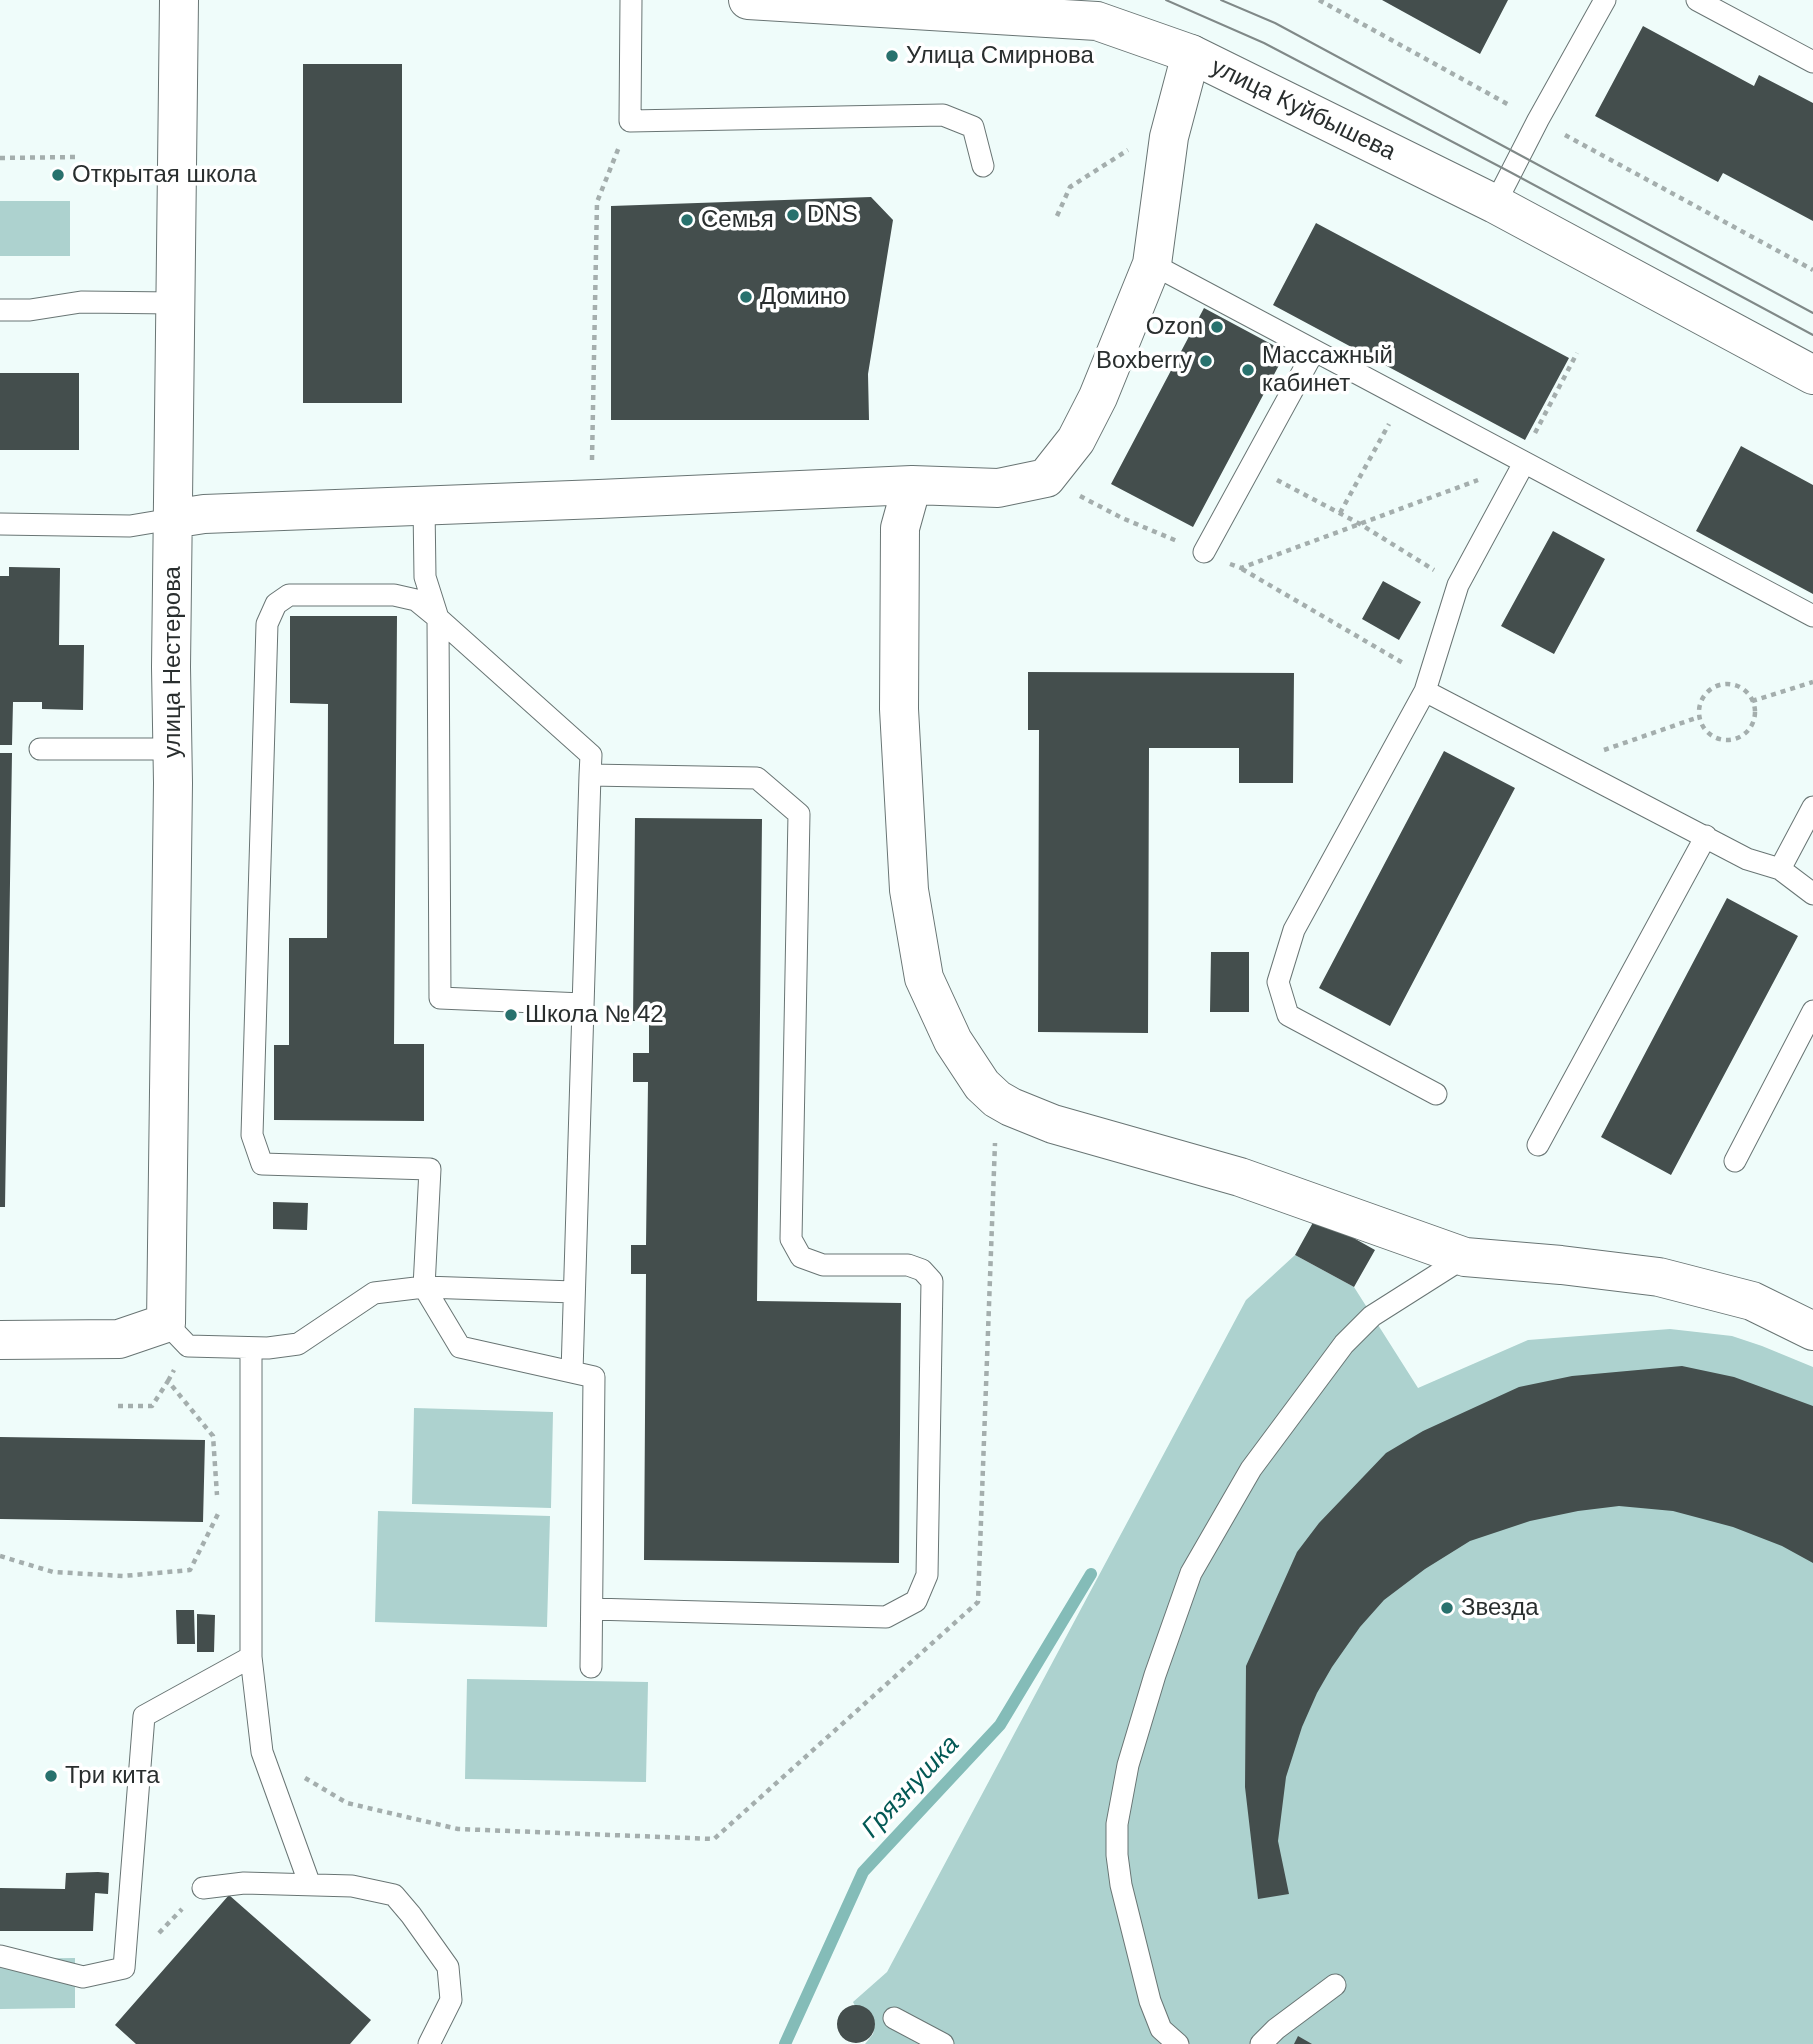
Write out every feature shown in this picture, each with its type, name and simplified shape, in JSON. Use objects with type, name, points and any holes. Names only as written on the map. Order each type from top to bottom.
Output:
[{"type":"street","name":"улица Нестерова","points":[[166,1323],[179,0]]},
{"type":"street","name":"улица Куйбышева","points":[[748,0],[1090,7],[1495,204],[1813,375]]},
{"type":"street","points":[[172,519],[204,514],[912,485],[998,488],[1045,478],[1076,440],[1098,397],[1152,264],[1169,137],[1191,54]]},
{"type":"street","points":[[912,485],[900,528],[899,709],[909,890],[924,978],[953,1041],[982,1085],[1011,1107],[1053,1124],[1240,1177],[1465,1257],[1659,1277],[1752,1301],[1813,1331]]},
{"type":"street","points":[[0,1340],[118,1339],[166,1323]]},
{"type":"lane","points":[[631,0],[630,121],[943,115],[973,127],[983,166]]},
{"type":"lane","points":[[1495,204],[1605,0]]},
{"type":"lane","points":[[1696,0],[1813,62]]},
{"type":"lane","points":[[1152,264],[1813,616]]},
{"type":"lane","points":[[0,310],[30,310],[80,302],[175,303]]},
{"type":"lane","points":[[1204,552],[1314,351]]},
{"type":"lane","points":[[1436,1094],[1288,1015],[1278,982],[1294,930],[1425,691],[1458,585],[1522,462]]},
{"type":"lane","points":[[425,506],[425,577],[438,618],[440,999],[583,1004]]},
{"type":"lane","points":[[0,524],[130,526],[172,519]]},
{"type":"lane","points":[[572,1372],[590,755],[416,600],[394,595],[289,595],[276,604],[267,624],[252,1135],[262,1164],[430,1169],[424,1287],[460,1347],[594,1377],[592,1667]]},
{"type":"lane","points":[[1425,691],[1747,859],[1780,869],[1813,894]]},
{"type":"lane","points":[[40,750],[173,749]]},
{"type":"lane","points":[[590,775],[757,778],[799,814],[791,1239],[802,1257],[823,1265],[908,1265],[922,1270],[932,1281],[927,1575],[915,1601],[886,1617],[592,1609]]},
{"type":"lane","points":[[1780,869],[1813,807]]},
{"type":"lane","points":[[1538,1145],[1706,836]]},
{"type":"lane","points":[[1735,1161],[1813,1011]]},
{"type":"lane","points":[[1178,2044],[1161,2029],[1150,2001],[1121,1885],[1117,1824],[1129,1765],[1151,1688],[1191,1573],[1251,1469],[1344,1344],[1372,1316],[1465,1257]]},
{"type":"lane","points":[[166,1323],[188,1346],[268,1349],[298,1344],[374,1293],[424,1287],[574,1292]]},
{"type":"lane","points":[[251,1349],[251,1657],[262,1752],[310,1885]]},
{"type":"lane","points":[[0,1956],[83,1977],[124,1968],[144,1716],[251,1657]]},
{"type":"lane","points":[[203,1888],[244,1883],[352,1886],[394,1895],[448,1966],[451,2000],[429,2044]]},
{"type":"lane","points":[[1261,2044],[1276,2029],[1335,1985]]},
{"type":"lane","points":[[894,2018],[943,2044]]},
{"type":"path","points":[[592,468],[597,202],[630,121]]},
{"type":"path","points":[[1057,216],[1070,187],[1135,145]]},
{"type":"path","points":[[0,158],[78,157]]},
{"type":"path","points":[[1241,568],[1522,462],[1577,354]]},
{"type":"path","points":[[1340,513],[1404,399]]},
{"type":"path","points":[[1251,467],[1360,524],[1458,585]]},
{"type":"path","points":[[1045,478],[1122,518],[1241,568],[1401,661],[1425,691]]},
{"type":"path","points":[[1752,701],[1813,682]]},
{"type":"path","points":[[1732,684],[1747,693],[1754,710],[1754,719],[1743,735],[1735,739],[1716,738],[1702,726],[1699,717],[1702,700],[1707,692],[1714,687],[1732,684]]},
{"type":"path","points":[[1565,763],[1699,717]]},
{"type":"path","points":[[0,1556],[53,1572],[123,1576],[190,1570],[218,1514],[213,1436],[168,1381],[152,1406],[118,1406]]},
{"type":"path","points":[[124,1968],[203,1888]]},
{"type":"shaded area","points":[[0,201],[70,201],[70,256],[0,256]]},
{"type":"shaded area","name":"Звезда","points":[[1295,1255],[1354,1287],[1418,1388],[1528,1340],[1670,1329],[1732,1336],[1813,1367],[1813,2044],[865,2044],[873,2034],[875,2024],[866,2008],[855,2006],[853,2002],[887,1972],[1246,1300]]},
{"type":"shaded area","points":[[414,1408],[553,1412],[551,1508],[412,1504]]},
{"type":"shaded area","points":[[378,1511],[550,1516],[547,1627],[375,1622]]},
{"type":"shaded area","points":[[467,1679],[648,1682],[646,1782],[465,1779]]},
{"type":"shaded area","points":[[75,1958],[75,2008],[0,2009],[0,1959]]},
{"type":"building","points":[[1382,0],[1508,0],[1480,54]]},
{"type":"building","points":[[1643,26],[1754,86],[1759,75],[1813,103],[1813,221],[1723,173],[1718,182],[1595,116]]},
{"type":"building","points":[[303,64],[402,64],[402,403],[303,403]]},
{"type":"building","name":"Домино","points":[[871,197],[893,220],[868,374],[869,420],[611,420],[611,206]]},
{"type":"building","points":[[1316,223],[1569,358],[1525,440],[1273,305]]},
{"type":"building","points":[[1204,308],[1286,352],[1193,527],[1111,484]]},
{"type":"building","points":[[0,373],[79,373],[79,450],[0,450]]},
{"type":"building","points":[[1741,446],[1813,485],[1813,594],[1696,531]]},
{"type":"building","points":[[1553,531],[1605,559],[1554,654],[1501,626]]},
{"type":"building","points":[[9,567],[60,568],[59,645],[84,645],[83,710],[42,709],[42,702],[13,702],[12,745],[0,745],[0,576],[9,576]]},
{"type":"building","points":[[1383,581],[1421,602],[1399,640],[1362,619]]},
{"type":"building","points":[[290,616],[397,616],[394,1044],[424,1044],[424,1121],[274,1120],[274,1045],[289,1045],[289,938],[327,938],[328,704],[290,703]]},
{"type":"building","points":[[1028,672],[1294,673],[1293,783],[1239,783],[1239,748],[1149,748],[1148,1033],[1038,1032],[1039,730],[1028,730]]},
{"type":"building","points":[[1444,751],[1515,788],[1390,1026],[1319,988]]},
{"type":"building","points":[[0,753],[12,753],[5,1207],[0,1207]]},
{"type":"building","points":[[635,818],[762,819],[757,1301],[901,1303],[899,1563],[644,1560],[646,1274],[631,1274],[631,1245],[646,1245],[648,1082],[633,1082],[633,1053],[649,1053],[649,1021],[633,1021]]},
{"type":"building","points":[[1727,898],[1798,936],[1671,1175],[1601,1137]]},
{"type":"building","points":[[1211,952],[1249,952],[1249,1012],[1210,1012]]},
{"type":"building","points":[[273,1202],[308,1203],[307,1230],[273,1229]]},
{"type":"building","points":[[1316,1217],[1375,1250],[1354,1287],[1295,1255]]},
{"type":"building","points":[[1682,1366],[1734,1377],[1813,1406],[1813,1563],[1782,1546],[1733,1527],[1673,1511],[1619,1506],[1530,1521],[1470,1541],[1425,1569],[1384,1600],[1360,1627],[1332,1667],[1302,1727],[1286,1777],[1278,1841],[1289,1894],[1258,1899],[1245,1787],[1246,1666],[1297,1552],[1319,1523],[1386,1453],[1423,1431],[1519,1387],[1572,1376]]},
{"type":"building","points":[[0,1437],[205,1440],[203,1522],[0,1519]]},
{"type":"building","points":[[176,1610],[194,1610],[195,1644],[177,1644]]},
{"type":"building","points":[[197,1614],[215,1615],[214,1652],[197,1652]]},
{"type":"building","points":[[66,1873],[109,1873],[108,1894],[95,1893],[93,1931],[0,1931],[0,1888],[65,1889]]},
{"type":"building","points":[[229,1895],[371,2020],[350,2044],[136,2044],[115,2025]]},
{"type":"building","points":[[856,2005],[869,2011],[875,2024],[869,2037],[856,2043],[843,2037],[837,2024],[843,2011]]},
{"type":"building","points":[[1298,2036],[1312,2044],[1294,2044]]},
{"type":"waterway","name":"Грязнушка","points":[[785,2044],[863,1872],[1000,1725],[1091,1574]]},
{"type":"tram line","points":[[1166,0],[1264,43],[1813,335]]},
{"type":"tram line","points":[[1221,0],[1275,23],[1813,313]]},
{"type":"place","name":"Улица Смирнова","points":[[892,56]]},
{"type":"place","name":"Открытая школа","points":[[58,175]]},
{"type":"place","name":"DNS","points":[[793,215]]},
{"type":"place","name":"Семья","points":[[687,220]]},
{"type":"place","name":"Домино","points":[[746,297]]},
{"type":"place","name":"Ozon","points":[[1217,327]]},
{"type":"place","name":"Boxberry","points":[[1206,361]]},
{"type":"place","name":"Массажный кабинет","points":[[1248,370]]},
{"type":"place","name":"Школа № 42","points":[[511,1015]]},
{"type":"place","name":"Звезда","points":[[1447,1608]]},
{"type":"place","name":"Три кита","points":[[51,1776]]}]
